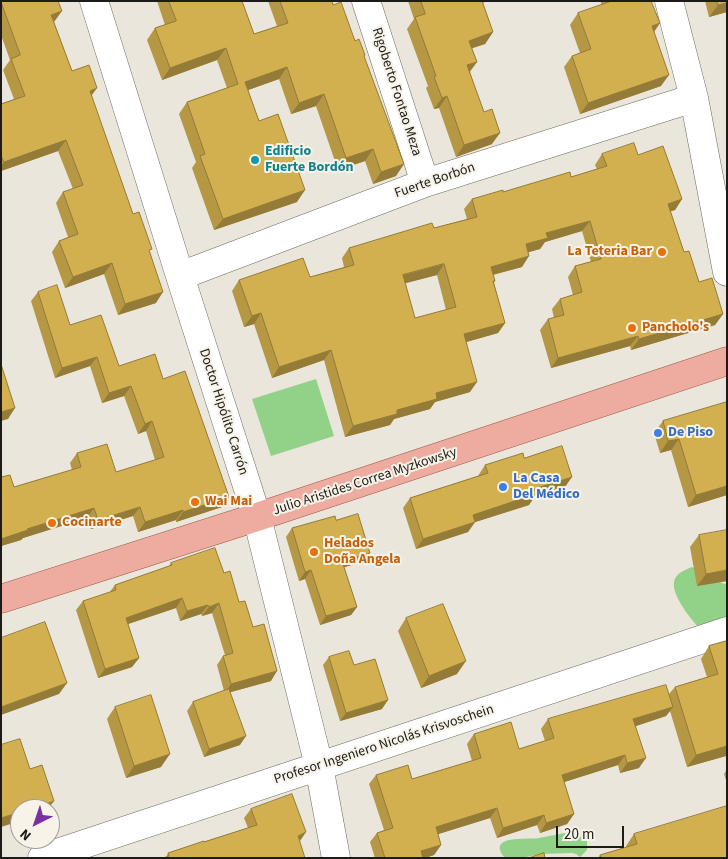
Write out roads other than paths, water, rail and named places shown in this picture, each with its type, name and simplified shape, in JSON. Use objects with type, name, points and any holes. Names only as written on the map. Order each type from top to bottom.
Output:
[{"type":"main road","name":"Julio Aristides Correa Myzkowsky","points":[[1,599],[257,517],[727,360]]},
{"type":"street","name":"Doctor Hipólito Carrón","points":[[94,1],[257,517],[319,766],[336,858]]},
{"type":"street","name":"Rigoberto Fontao Meza","points":[[366,1],[426,183]]},
{"type":"street","points":[[669,1],[694,98],[727,272]]},
{"type":"street","name":"Fuerte Borbón","points":[[180,276],[426,183],[694,98]]},
{"type":"street","name":"Profesor Ingeniero Nicolás Krisvoschein","points":[[42,858],[727,631]]},
{"type":"place","name":"Edificio Fuerte Bordón","points":[[255,160]]},
{"type":"place","name":"La Teteria Bar","points":[[662,252]]},
{"type":"place","name":"Pancholo's","points":[[632,328]]},
{"type":"place","name":"De Piso","points":[[658,433]]},
{"type":"place","name":"La Casa Del Médico","points":[[503,487]]},
{"type":"place","name":"Wai Mai","points":[[195,502]]},
{"type":"place","name":"Cocinarte","points":[[52,523]]},
{"type":"place","name":"Helados Doña Angela","points":[[314,552]]}]
